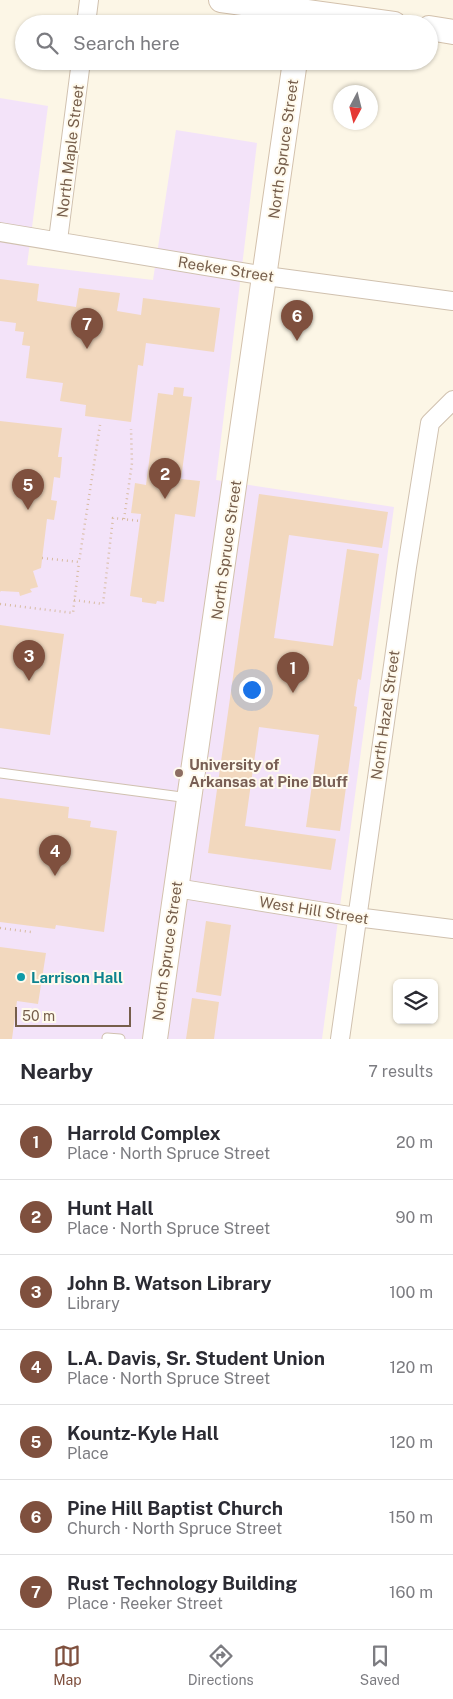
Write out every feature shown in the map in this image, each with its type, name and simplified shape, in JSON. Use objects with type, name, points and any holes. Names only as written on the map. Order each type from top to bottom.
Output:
[{"type":"street","points":[[87,15],[89,0]]},
{"type":"street","points":[[221,0],[325,15]]},
{"type":"street","points":[[438,30],[453,32]]},
{"type":"street","name":"North Maple Street","points":[[58,240],[80,70]]},
{"type":"street","name":"North Spruce Street","points":[[155,1039],[266,276],[294,70]]},
{"type":"street","name":"Reeker Street","points":[[0,232],[58,240],[266,276],[453,301]]},
{"type":"street","name":"North Hazel Street","points":[[340,1039],[406,567],[430,423],[453,400]]},
{"type":"street","name":"West Hill Street","points":[[176,888],[356,918],[453,929]]},
{"type":"lane","points":[[0,773],[189,798]]},
{"type":"lane","points":[[107,1038],[120,1039]]},
{"type":"path","points":[[0,604],[73,613],[100,425]]},
{"type":"path","points":[[124,519],[132,463],[131,429]]},
{"type":"path","points":[[74,600],[103,604],[114,518],[140,520]]},
{"type":"path","points":[[42,558],[79,562]]},
{"type":"path","points":[[0,928],[31,932]]},
{"type":"shaded area","name":"University of Arkansas at Pine Bluff","points":[[0,98],[48,106],[27,265],[153,280],[176,130],[257,143],[216,480],[394,507],[322,1039],[0,1039]]},
{"type":"building","points":[[0,279],[39,284],[37,301],[76,307],[79,288],[120,293],[117,311],[141,315],[143,298],[220,308],[214,352],[146,343],[143,366],[138,365],[131,422],[85,416],[86,405],[60,401],[63,383],[26,378],[30,346],[22,345],[24,332],[15,331],[16,323],[0,321]]},
{"type":"building","points":[[174,387],[184,388],[183,396],[192,397],[181,479],[200,481],[195,517],[175,514],[164,602],[157,601],[156,604],[142,602],[142,598],[130,596],[141,514],[131,513],[135,483],[146,485],[158,393],[173,395]]},
{"type":"building","points":[[0,421],[62,428],[58,457],[62,457],[60,478],[54,477],[51,500],[57,501],[54,520],[47,519],[41,568],[33,571],[38,587],[30,589],[32,592],[20,596],[19,592],[0,592]]},
{"type":"building","points":[[259,494],[388,512],[382,548],[289,535],[274,638],[333,646],[347,549],[379,554],[361,680],[358,679],[354,706],[357,707],[340,831],[306,827],[319,735],[259,727],[245,826],[336,839],[331,870],[208,853]]},
{"type":"building","points":[[0,625],[64,634],[50,735],[0,728]]},
{"type":"building","points":[[0,798],[69,807],[68,818],[91,821],[90,827],[117,831],[104,932],[56,925],[55,929],[0,922]]},
{"type":"building","points":[[206,921],[231,925],[221,996],[196,992]]},
{"type":"building","name":"Larrison Hall","points":[[0,947],[46,953],[38,1004],[17,1001],[12,1039],[0,1039]]},
{"type":"building","points":[[192,998],[219,1002],[214,1039],[186,1039]]},
{"type":"place","name":"Pine Hill Baptist Church","points":[[297,341]]},
{"type":"place","name":"Rust Technology Building","points":[[87,349]]},
{"type":"place","name":"Hunt Hall","points":[[165,499]]},
{"type":"place","name":"Kountz-Kyle Hall","points":[[28,510]]},
{"type":"place","name":"John B. Watson Library","points":[[29,681]]},
{"type":"place","name":"Harrold Complex","points":[[293,693]]},
{"type":"place","name":"University of Arkansas at Pine Bluff","points":[[179,773]]},
{"type":"place","name":"L.A. Davis, Sr. Student Union","points":[[55,876]]},
{"type":"place","name":"Larrison Hall","points":[[21,977]]}]
